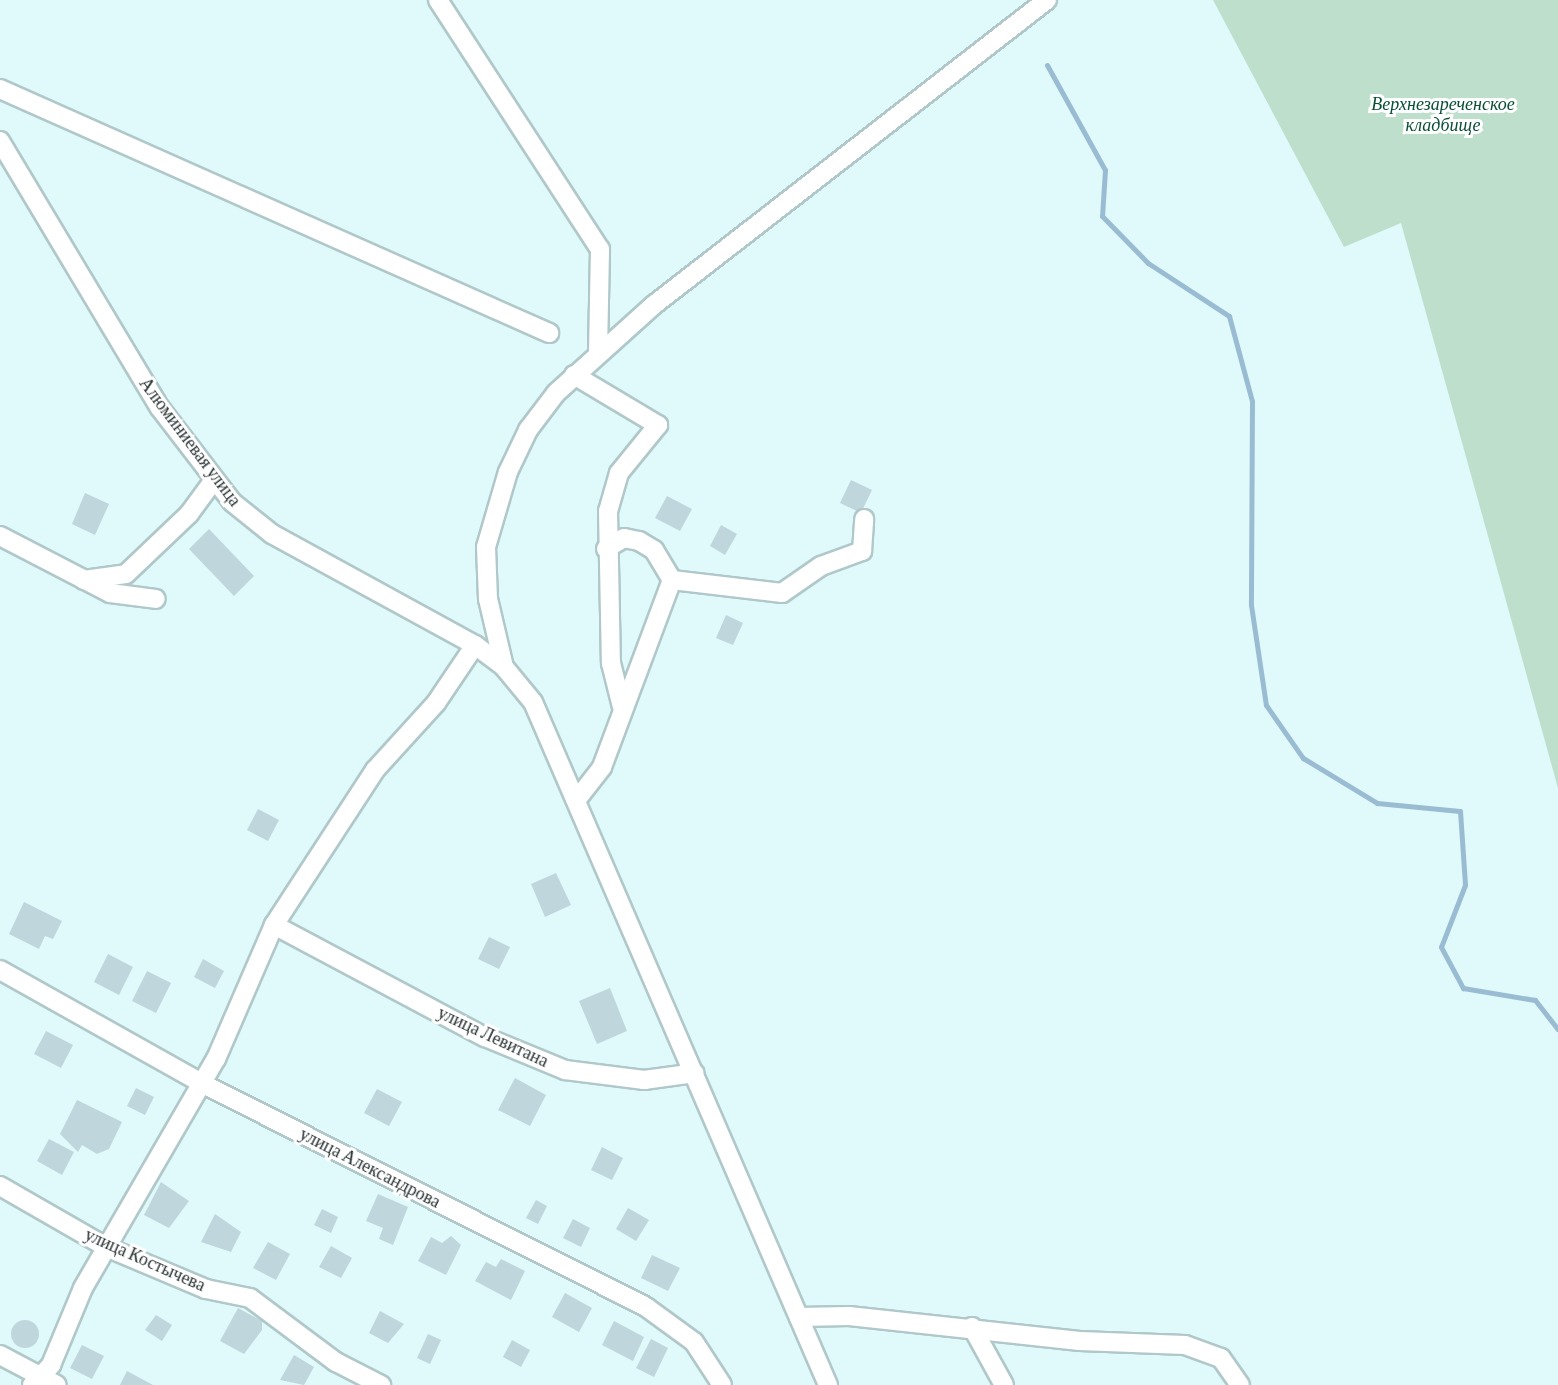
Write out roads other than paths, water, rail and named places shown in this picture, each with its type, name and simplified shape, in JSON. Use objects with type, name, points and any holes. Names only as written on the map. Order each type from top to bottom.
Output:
[{"type":"street","points":[[438,0],[600,249],[598,351]]},
{"type":"street","points":[[828,1385],[547,726],[504,667],[486,581],[495,507],[528,430],[574,375],[598,351],[1047,0]]},
{"type":"street","points":[[0,90],[549,333]]},
{"type":"street","name":"Алюминиевая улица","points":[[2,146],[153,398],[214,480],[246,516],[272,534],[475,645],[504,667]]},
{"type":"street","points":[[574,375],[658,425],[613,484],[606,549],[611,663],[622,707]]},
{"type":"street","points":[[84,580],[126,574],[189,514],[214,480]]},
{"type":"street","points":[[672,580],[782,593],[821,566],[862,551],[864,519]]},
{"type":"street","points":[[0,536],[84,580],[124,597],[156,598]]},
{"type":"street","points":[[606,549],[624,538],[639,541],[654,550],[672,580]]},
{"type":"street","points":[[578,798],[603,767],[622,707],[672,580]]},
{"type":"street","points":[[0,1355],[43,1382],[106,1247],[201,1083],[274,925],[375,770],[436,703],[475,645]]},
{"type":"street","name":"улица Левитана","points":[[274,925],[485,1037],[566,1070],[644,1080],[695,1073]]},
{"type":"street","name":"улица Александрова","points":[[0,970],[201,1083],[646,1307],[694,1342],[722,1385]]},
{"type":"street","name":"улица Костычева","points":[[0,1186],[106,1247],[206,1289],[250,1298],[336,1362],[381,1385]]},
{"type":"street","points":[[799,1317],[972,1327],[1203,1348],[1221,1358],[1240,1385]]},
{"type":"street","points":[[972,1327],[1004,1385]]},
{"type":"waterway","points":[[1047,65],[1105,170],[1102,216],[1148,263],[1229,316],[1252,401],[1251,605],[1266,705],[1303,758],[1377,803],[1460,811],[1465,885],[1441,947],[1463,988],[1535,1000],[1558,1029]]},
{"type":"park label","name":"Верхнезареченское кладбище","points":[[1443,115]]}]
